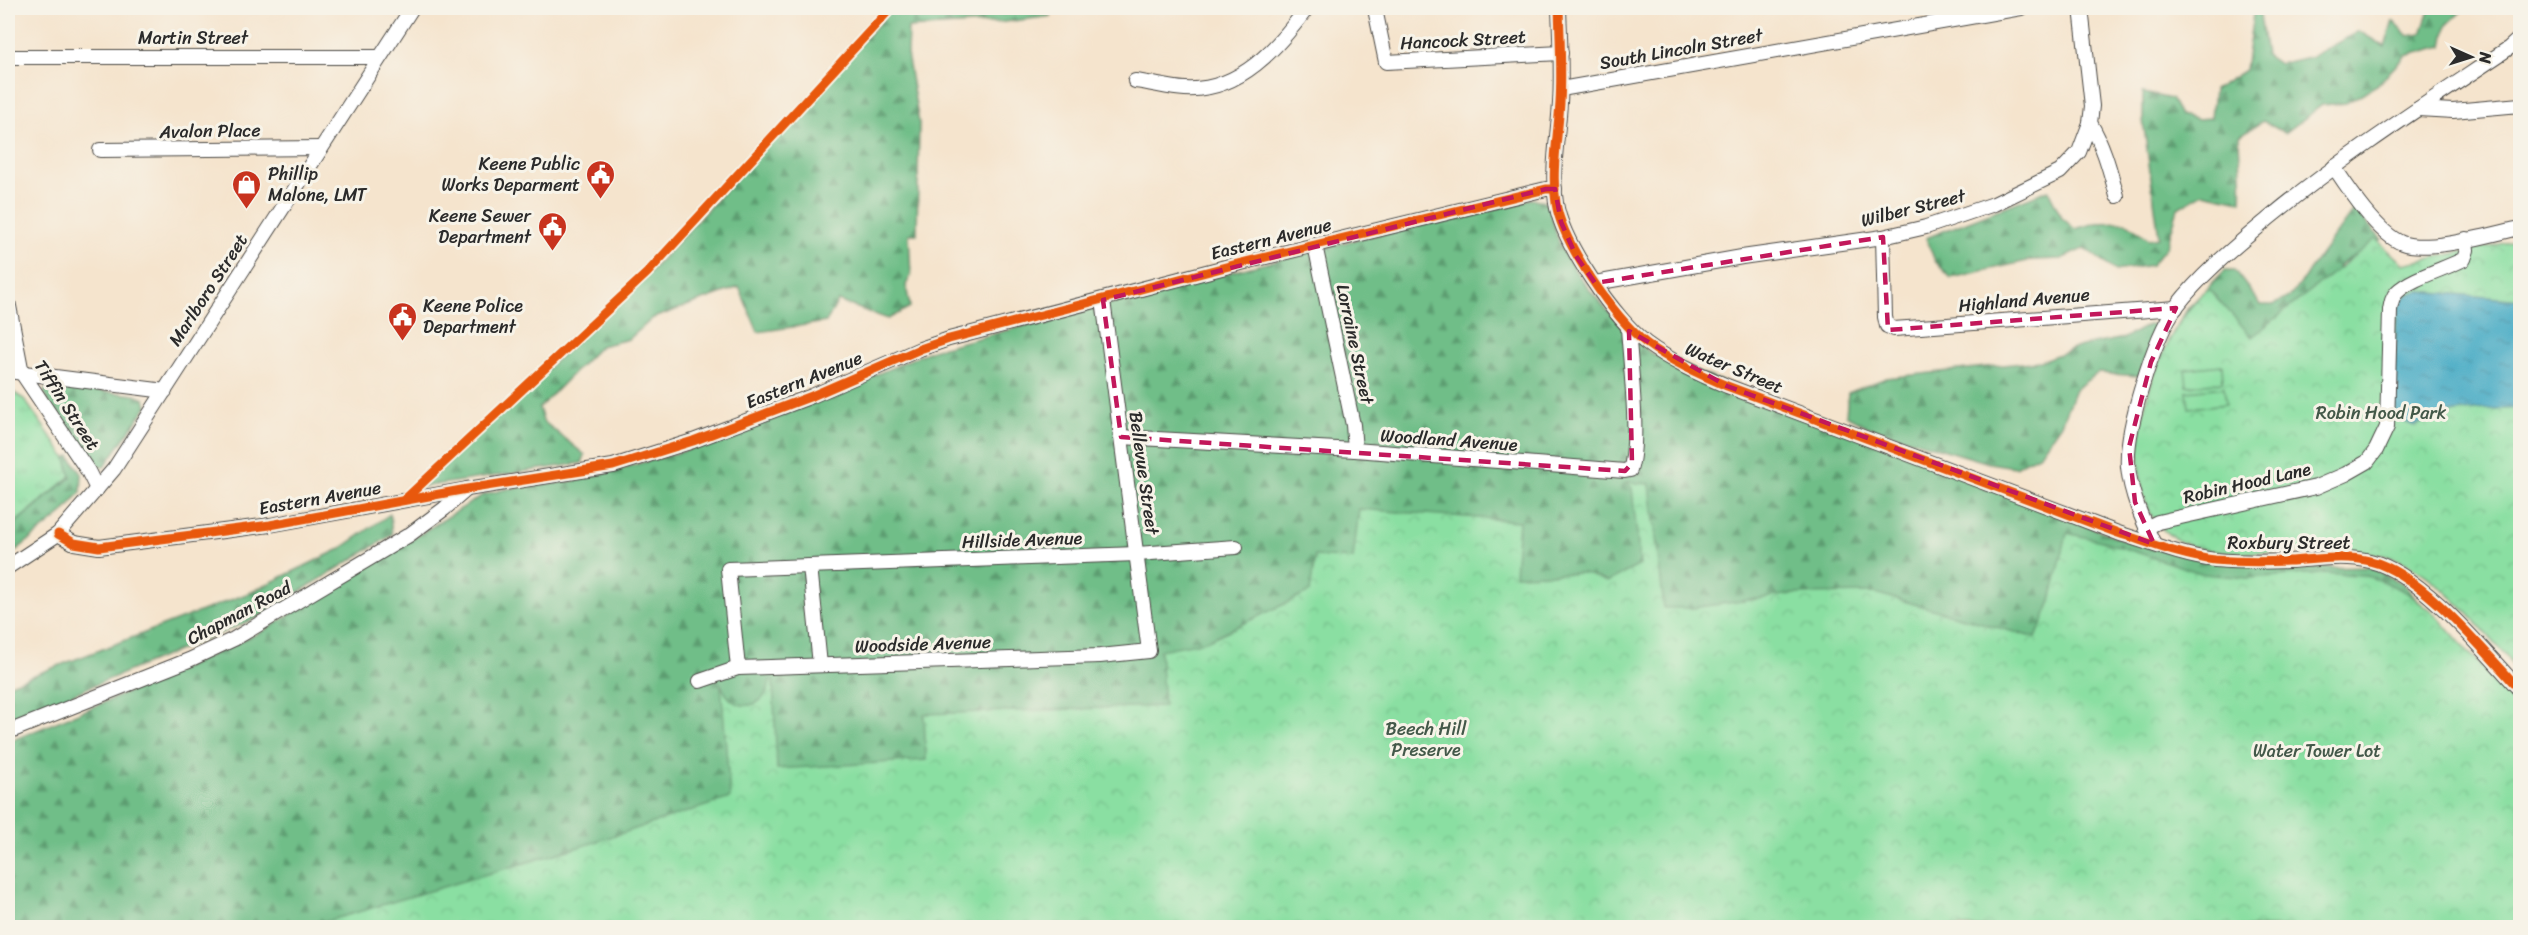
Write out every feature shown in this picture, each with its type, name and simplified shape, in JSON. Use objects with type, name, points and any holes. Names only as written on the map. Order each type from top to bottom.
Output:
[{"type":"street","name":"Marlboro Street","points":[[8,567],[58,534],[114,469],[412,8]]},
{"type":"street","points":[[1135,81],[1186,89],[1222,83],[1264,60],[1307,8]]},
{"type":"street","name":"Water Street","points":[[1559,8],[1561,89],[1556,206],[1567,240],[1628,327],[1663,354],[1727,386],[2118,533],[2154,544]]},
{"type":"street","name":"South Lincoln Street","points":[[1561,89],[2021,8]]},
{"type":"street","name":"Wilber Street","points":[[1595,283],[1742,257],[1883,237],[1964,215],[2039,184],[2070,164],[2079,152],[2090,123],[2092,106],[2081,8]]},
{"type":"street","name":"Hancock Street","points":[[1375,9],[1386,62],[1561,53]]},
{"type":"street","points":[[2154,544],[2131,485],[2129,447],[2137,406],[2151,362],[2165,327],[2176,308],[2206,273],[2234,248],[2334,167],[2509,48],[2520,38]]},
{"type":"street","name":"Martin Street","points":[[8,57],[379,57]]},
{"type":"street","points":[[2418,109],[2453,111],[2520,105]]},
{"type":"street","points":[[2090,123],[2107,159],[2117,196]]},
{"type":"street","name":"Avalon Place","points":[[100,150],[321,148]]},
{"type":"street","points":[[2334,167],[2370,214],[2395,240],[2412,246],[2428,246],[2520,228]]},
{"type":"street","name":"Eastern Avenue","points":[[58,534],[74,543],[99,547],[270,525],[466,489],[593,470],[642,458],[812,396],[920,349],[1315,245],[1546,189],[1555,189]]},
{"type":"street","name":"Highland Avenue","points":[[1883,237],[1885,315],[1887,326],[1894,329],[2176,308]]},
{"type":"street","name":"Robin Hood Lane","points":[[2146,528],[2157,522],[2316,487],[2367,462],[2376,450],[2387,427],[2392,299],[2406,286],[2464,259],[2467,250],[2466,239]]},
{"type":"street","name":"Lorraine Street","points":[[1315,245],[1351,415],[1355,450]]},
{"type":"street","name":"Bellevue Street","points":[[1103,300],[1149,651]]},
{"type":"street","name":"Tiffin Street","points":[[8,301],[22,373],[98,489]]},
{"type":"street","name":"Woodland Avenue","points":[[1121,437],[1355,450],[1630,470],[1633,425],[1628,327]]},
{"type":"street","points":[[8,371],[165,392]]},
{"type":"street","name":"Chapman Road","points":[[8,732],[189,660],[234,639],[409,535],[466,489]]},
{"type":"street","name":"Roxbury Street","points":[[2154,544],[2214,560],[2287,561],[2343,557],[2370,561],[2404,576],[2450,616],[2520,690]]},
{"type":"street","name":"Hillside Avenue","points":[[738,668],[728,569],[1137,554],[1236,547]]},
{"type":"street","points":[[810,567],[820,665]]},
{"type":"street","name":"Woodside Avenue","points":[[700,681],[738,668],[1100,656],[1149,651]]},
{"type":"highlighted area","points":[[1546,189],[1555,189],[1561,222],[1576,256],[1595,283],[1883,237],[1888,330],[2176,308],[2151,362],[2129,447],[2135,502],[2154,544],[1727,386],[1629,331],[1632,463],[1625,471],[1121,437],[1103,300]]},
{"type":"green space","points":[[893,8],[1051,8],[1051,16],[1005,22],[908,28],[907,54],[919,123],[917,234],[909,234],[911,275],[906,285],[910,307],[888,319],[838,301],[826,322],[758,332],[739,287],[653,318],[629,339],[600,346],[539,408],[543,421],[585,455],[582,463],[421,487],[647,275]]},
{"type":"green space","points":[[2254,8],[2259,8],[2266,55],[2279,64],[2313,56],[2359,31],[2385,47],[2393,21],[2408,36],[2421,34],[2430,8],[2465,8],[2447,25],[2443,46],[2405,56],[2377,85],[2346,103],[2322,105],[2285,133],[2263,121],[2239,136],[2241,201],[2203,193],[2178,208],[2167,246],[2151,265],[2115,271],[2085,248],[2061,259],[2032,260],[1951,278],[1935,261],[1926,238],[2048,190],[2062,218],[2075,229],[2096,223],[2126,222],[2149,239],[2159,237],[2143,120],[2143,93],[2171,99],[2180,115],[2197,119],[2211,118],[2214,90],[2245,70]]},
{"type":"green space","name":"Water Tower Lot","points":[[1530,199],[1541,200],[1549,205],[1561,246],[1575,270],[1606,308],[1650,353],[2124,540],[2263,566],[2370,567],[2402,583],[2520,706],[2520,927],[8,927],[8,742],[163,678],[265,630],[483,495],[506,489],[574,481],[685,451],[807,405],[932,350],[1362,238]]},
{"type":"green space","points":[[2354,209],[2382,240],[2340,264],[2332,279],[2285,342],[2168,341],[2188,308],[2225,270],[2234,270],[2261,305],[2273,305],[2290,297]]},
{"type":"green space","name":"Robin Hood Park","points":[[2376,239],[2403,264],[2520,240],[2520,673],[2480,626],[2447,593],[2415,568],[2399,560],[2359,551],[2228,552],[2190,546],[2161,528],[2143,493],[2140,438],[2147,398],[2161,357],[2182,319],[2194,303],[2208,288],[2252,337]]},
{"type":"green space","points":[[2160,324],[2139,376],[2098,373],[2075,389],[2061,424],[2040,454],[2015,467],[1989,463],[1868,427],[1846,415],[1848,393],[1886,378],[2040,361],[2082,346],[2124,338],[2148,325]]},
{"type":"green space","points":[[2222,365],[2223,382],[2187,386],[2185,369]]},
{"type":"green space","points":[[47,387],[135,395],[145,399],[147,406],[104,467],[88,457],[70,436],[44,392]]},
{"type":"green space","points":[[2224,387],[2226,404],[2189,408],[2187,391]]},
{"type":"green space","points":[[8,389],[24,399],[66,458],[71,476],[8,529]]},
{"type":"green space","points":[[70,456],[82,474],[81,492],[63,513],[8,557],[8,529],[71,477],[66,458]]},
{"type":"green space","name":"Beech Hill Preserve","points":[[1627,482],[1650,484],[1664,608],[1692,608],[1792,594],[1875,593],[2036,638],[2051,601],[2067,533],[2102,541],[2204,574],[2248,578],[2321,573],[2364,575],[2387,583],[2409,594],[2437,616],[2520,711],[2520,927],[307,927],[589,844],[730,798],[721,684],[732,701],[748,705],[762,698],[770,680],[773,680],[777,769],[926,760],[924,714],[1164,706],[1160,650],[1206,641],[1310,592],[1315,556],[1353,559],[1359,509],[1519,521],[1515,575],[1584,573],[1607,582],[1640,565],[1632,488]]},
{"type":"green space","points":[[390,514],[392,535],[257,618],[8,721],[8,685],[249,593],[340,549]]},
{"type":"water","points":[[2421,291],[2520,300],[2520,408],[2453,412],[2415,426],[2400,418],[2396,413],[2395,393],[2399,305],[2405,296]]},
{"type":"cycle path","points":[[404,500],[647,273],[891,8]]},
{"type":"cycle path","points":[[1559,8],[1561,79],[1555,191],[1560,220],[1579,259],[1605,299],[1633,332],[1655,350],[1727,386],[2166,549],[2215,560],[2279,561],[2350,558],[2370,561],[2390,568],[2410,581],[2451,615],[2520,690]]},
{"type":"cycle path","points":[[58,534],[74,543],[99,547],[270,525],[467,489],[613,466],[693,441],[812,396],[920,349],[949,339],[1237,264],[1546,189],[1555,189]]},
{"type":"place","name":"Keene Public Works Deparment","points":[[601,200]]},
{"type":"place","name":"Phillip Malone, LMT","points":[[247,210]]},
{"type":"place","name":"Keene Sewer Department","points":[[552,252]]},
{"type":"place","name":"Keene Police Department","points":[[402,342]]}]
